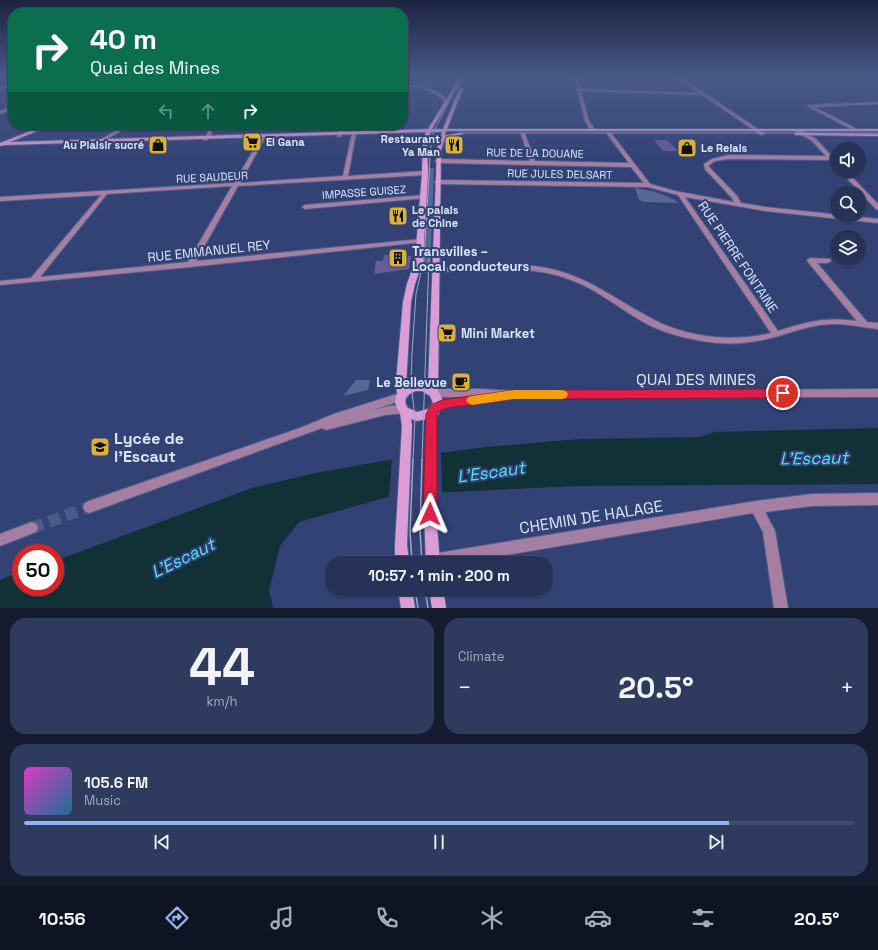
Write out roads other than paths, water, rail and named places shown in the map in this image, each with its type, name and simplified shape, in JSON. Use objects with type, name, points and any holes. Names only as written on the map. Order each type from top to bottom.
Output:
[{"type":"main road","points":[[402,556],[401,534],[407,426],[404,411],[399,402],[401,396],[407,302],[418,264],[421,241],[425,173],[425,142],[428,132],[445,105]]},
{"type":"main road","points":[[432,556],[430,532],[431,423],[438,399],[434,392],[437,182],[441,141],[454,105]]},
{"type":"main road","points":[[446,125],[459,130]]},
{"type":"main road","points":[[7,144],[39,130]]},
{"type":"main road","points":[[0,145],[443,132],[459,130],[878,130]]},
{"type":"main road","points":[[443,132],[455,135],[878,135]]},
{"type":"main road","points":[[441,141],[455,135]]},
{"type":"main road","points":[[401,396],[408,389],[417,387],[426,388],[434,392]]},
{"type":"main road","points":[[404,411],[418,416],[426,415],[434,410]]},
{"type":"main road","points":[[406,596],[408,608]]},
{"type":"main road","points":[[437,596],[439,608]]},
{"type":"street","points":[[583,105],[587,121],[593,130]]},
{"type":"street","points":[[720,105],[764,134]]},
{"type":"street","points":[[823,105],[809,106],[853,129]]},
{"type":"street","points":[[99,141],[120,130]]},
{"type":"street","points":[[206,138],[209,130]]},
{"type":"street","points":[[340,135],[342,130]]},
{"type":"street","points":[[797,130],[814,140],[830,158]]},
{"type":"street","points":[[345,178],[354,134]]},
{"type":"street","points":[[523,134],[533,163]]},
{"type":"street","points":[[609,134],[648,185]]},
{"type":"street","points":[[190,265],[263,137]]},
{"type":"street","points":[[739,204],[736,196],[707,168],[706,165],[716,159],[728,157],[830,158]]},
{"type":"street","name":"RUE DE LA DOUANE","points":[[438,162],[633,165]]},
{"type":"street","name":"RUE SAUDEUR","points":[[0,199],[425,173]]},
{"type":"street","points":[[850,178],[878,208]]},
{"type":"street","name":"RUE JULES DELSART","points":[[437,182],[648,185],[680,194],[774,210],[878,221]]},
{"type":"street","points":[[33,280],[105,193]]},
{"type":"street","name":"RUE PIERRE FONTAINE","points":[[680,194],[776,334]]},
{"type":"street","name":"IMPASSE GUISEZ","points":[[305,207],[424,197]]},
{"type":"street","name":"RUE EMMANUEL REY","points":[[0,283],[421,241]]},
{"type":"street","points":[[827,261],[811,260],[865,325]]},
{"type":"street","points":[[435,270],[520,267],[544,269],[578,280],[605,294],[652,323],[676,332],[703,338],[744,339],[776,334],[820,322],[878,326]]},
{"type":"street","name":"QUAI DES MINES","points":[[434,392],[472,392],[514,395],[878,393]]},
{"type":"street","name":"QUAI DES MINES","points":[[434,410],[451,402],[514,395]]},
{"type":"street","points":[[89,508],[304,431],[338,417],[401,396]]},
{"type":"street","points":[[304,431],[385,411],[404,411]]},
{"type":"street","name":"CHEMIN DE HALAGE","points":[[467,556],[756,507],[806,501],[878,500]]},
{"type":"street","points":[[756,507],[769,532],[781,608]]},
{"type":"street","points":[[0,540],[32,528]]},
{"type":"water","name":"L'Escaut","points":[[878,428],[878,484],[576,486],[452,492],[388,497],[299,522],[280,546],[269,590],[273,608],[0,608],[0,580],[12,575],[12,596],[64,596],[64,558],[252,488],[315,473],[395,459],[486,447],[579,439],[700,437],[714,432]]},
{"type":"tunnel","points":[[32,528],[89,507]]},
{"type":"tram line","points":[[413,460],[415,419],[411,382],[416,294],[424,259],[431,143],[434,131],[447,105]]},
{"type":"tram line","points":[[435,145],[444,136],[461,133],[878,133]]},
{"type":"tram line","points":[[422,460],[429,257]]},
{"type":"tram line","points":[[412,556],[410,532],[413,459]]},
{"type":"tram line","points":[[422,459],[420,530],[422,556]]},
{"type":"tram line","points":[[416,596],[418,608]]},
{"type":"tram line","points":[[426,596],[428,608]]},
{"type":"place","name":"El Gana","points":[[252,142]]},
{"type":"place","name":"Au Plaisir sucré","points":[[158,145]]},
{"type":"place","name":"Restaurant Ya Man","points":[[454,145]]},
{"type":"place","name":"Le Relais","points":[[687,148]]},
{"type":"place","name":"Le palais de Chine","points":[[398,216]]},
{"type":"place","name":"Transvilles – Local conducteurs","points":[[398,258]]},
{"type":"place","name":"Mini Market","points":[[447,333]]},
{"type":"place","name":"Le Bellevue","points":[[461,382]]},
{"type":"place","name":"Lycée de l'Escaut","points":[[100,447]]}]
